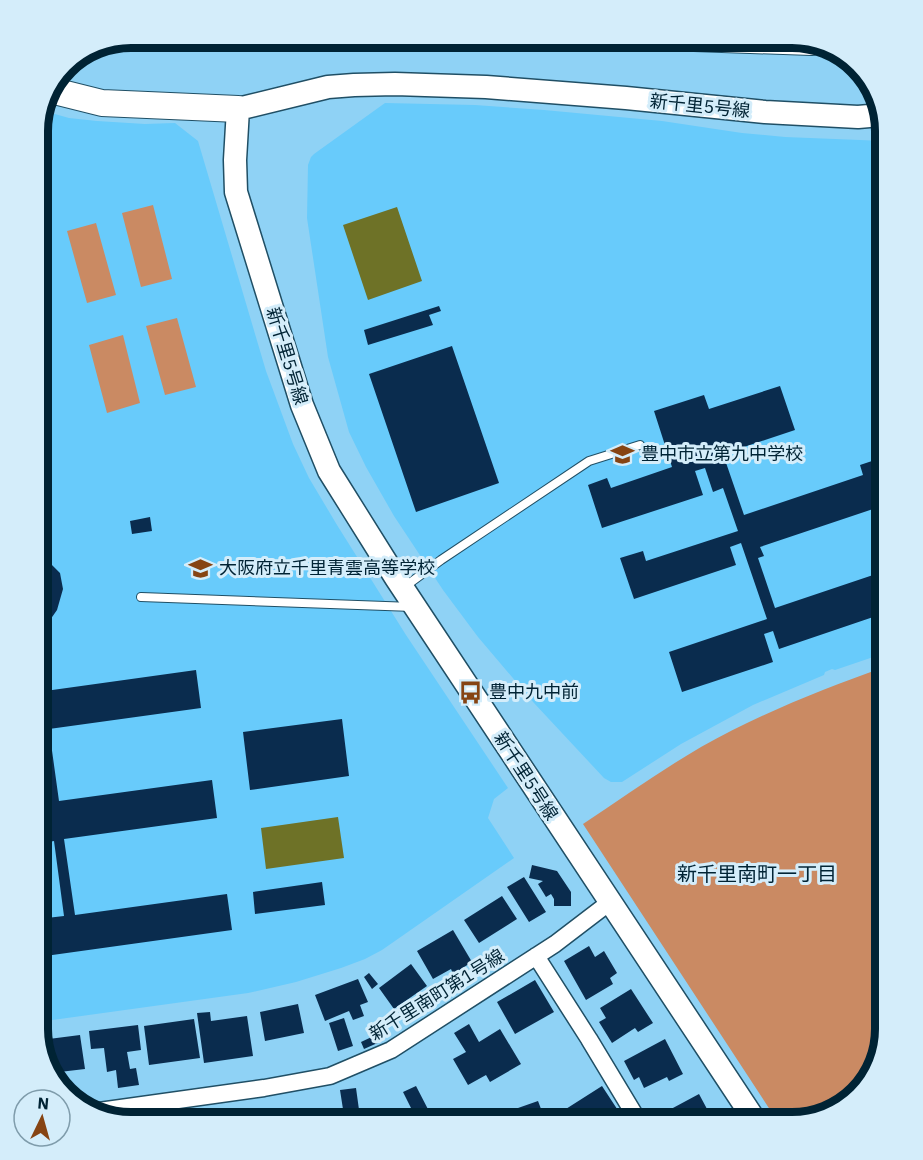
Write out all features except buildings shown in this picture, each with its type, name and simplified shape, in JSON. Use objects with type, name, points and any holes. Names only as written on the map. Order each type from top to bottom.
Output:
[{"type":"main road","points":[[58,92],[102,103],[238,109]]},
{"type":"street","name":"新千里5号線","points":[[749,1112],[328,471],[302,405],[236,192],[238,109],[328,87],[354,84],[395,84],[486,87],[765,112],[858,117],[873,116]]},
{"type":"street","name":"新千里南町第1号線","points":[[111,1109],[264,1088],[330,1076],[391,1050],[555,944],[610,902]]},
{"type":"street","points":[[536,956],[633,1112]]},
{"type":"lane","points":[[403,588],[441,560],[590,462],[640,445]]},
{"type":"lane","points":[[141,597],[416,608]]},
{"type":"shaded area","name":"豊中市立第九中学校","points":[[385,103],[475,105],[544,110],[662,121],[785,137],[875,141],[875,656],[835,670],[832,669],[824,675],[753,705],[681,744],[622,782],[611,782],[604,778],[534,703],[478,637],[443,590],[394,516],[349,432],[328,357],[307,218],[308,165],[314,154]]},
{"type":"shaded area","name":"大阪府立千里青雲高等学校","points":[[50,113],[69,118],[97,121],[175,123],[198,141],[266,371],[293,444],[309,478],[406,635],[508,788],[494,799],[488,818],[514,858],[382,950],[365,959],[296,982],[248,993],[48,1021],[48,125]]},
{"type":"shaded area","points":[[153,205],[172,279],[141,287],[122,213]]},
{"type":"shaded area","points":[[397,207],[422,281],[368,300],[343,225]]},
{"type":"shaded area","points":[[96,223],[116,295],[87,303],[67,231]]},
{"type":"shaded area","points":[[177,318],[196,387],[165,395],[146,326]]},
{"type":"shaded area","points":[[123,335],[140,403],[107,413],[89,345]]},
{"type":"shaded area","points":[[875,671],[874,1040],[864,1071],[851,1088],[838,1098],[814,1109],[771,1112],[583,824],[701,747],[746,724]]},
{"type":"shaded area","points":[[338,817],[344,858],[266,869],[261,828]]},
{"type":"place","name":"豊中市立第九中学校","points":[[623,454]]},
{"type":"place","name":"大阪府立千里青雲高等学校","points":[[201,568]]},
{"type":"place","name":"豊中九中前","points":[[471,692]]},
{"type":"district","name":"新千里南町一丁目","points":[[757,874]]}]
